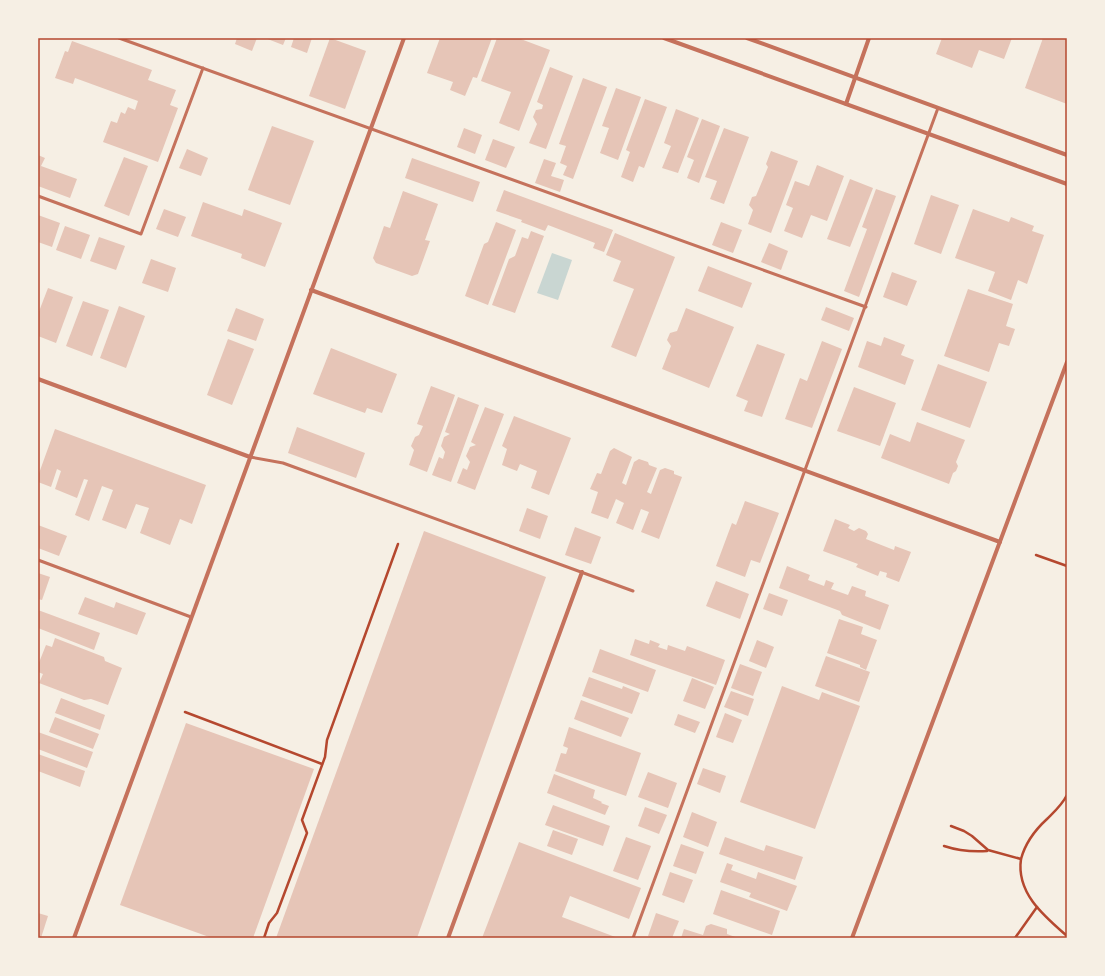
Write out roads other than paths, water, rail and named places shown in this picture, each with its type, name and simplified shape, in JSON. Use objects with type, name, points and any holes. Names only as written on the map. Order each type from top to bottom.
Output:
[{"type":"street","points":[[74,938],[404,38]]},
{"type":"street","points":[[664,38],[1067,184]]},
{"type":"street","points":[[747,38],[1067,156]]},
{"type":"street","points":[[846,104],[870,38]]},
{"type":"street","points":[[312,290],[1000,542]]},
{"type":"street","points":[[852,938],[1067,362]]},
{"type":"street","points":[[38,379],[250,457]]},
{"type":"street","points":[[448,938],[582,572]]},
{"type":"lane","points":[[119,38],[866,307]]},
{"type":"lane","points":[[38,196],[141,234],[203,68]]},
{"type":"lane","points":[[633,938],[806,471],[938,108]]},
{"type":"lane","points":[[250,457],[283,463],[633,591]]},
{"type":"lane","points":[[38,560],[192,617]]}]
